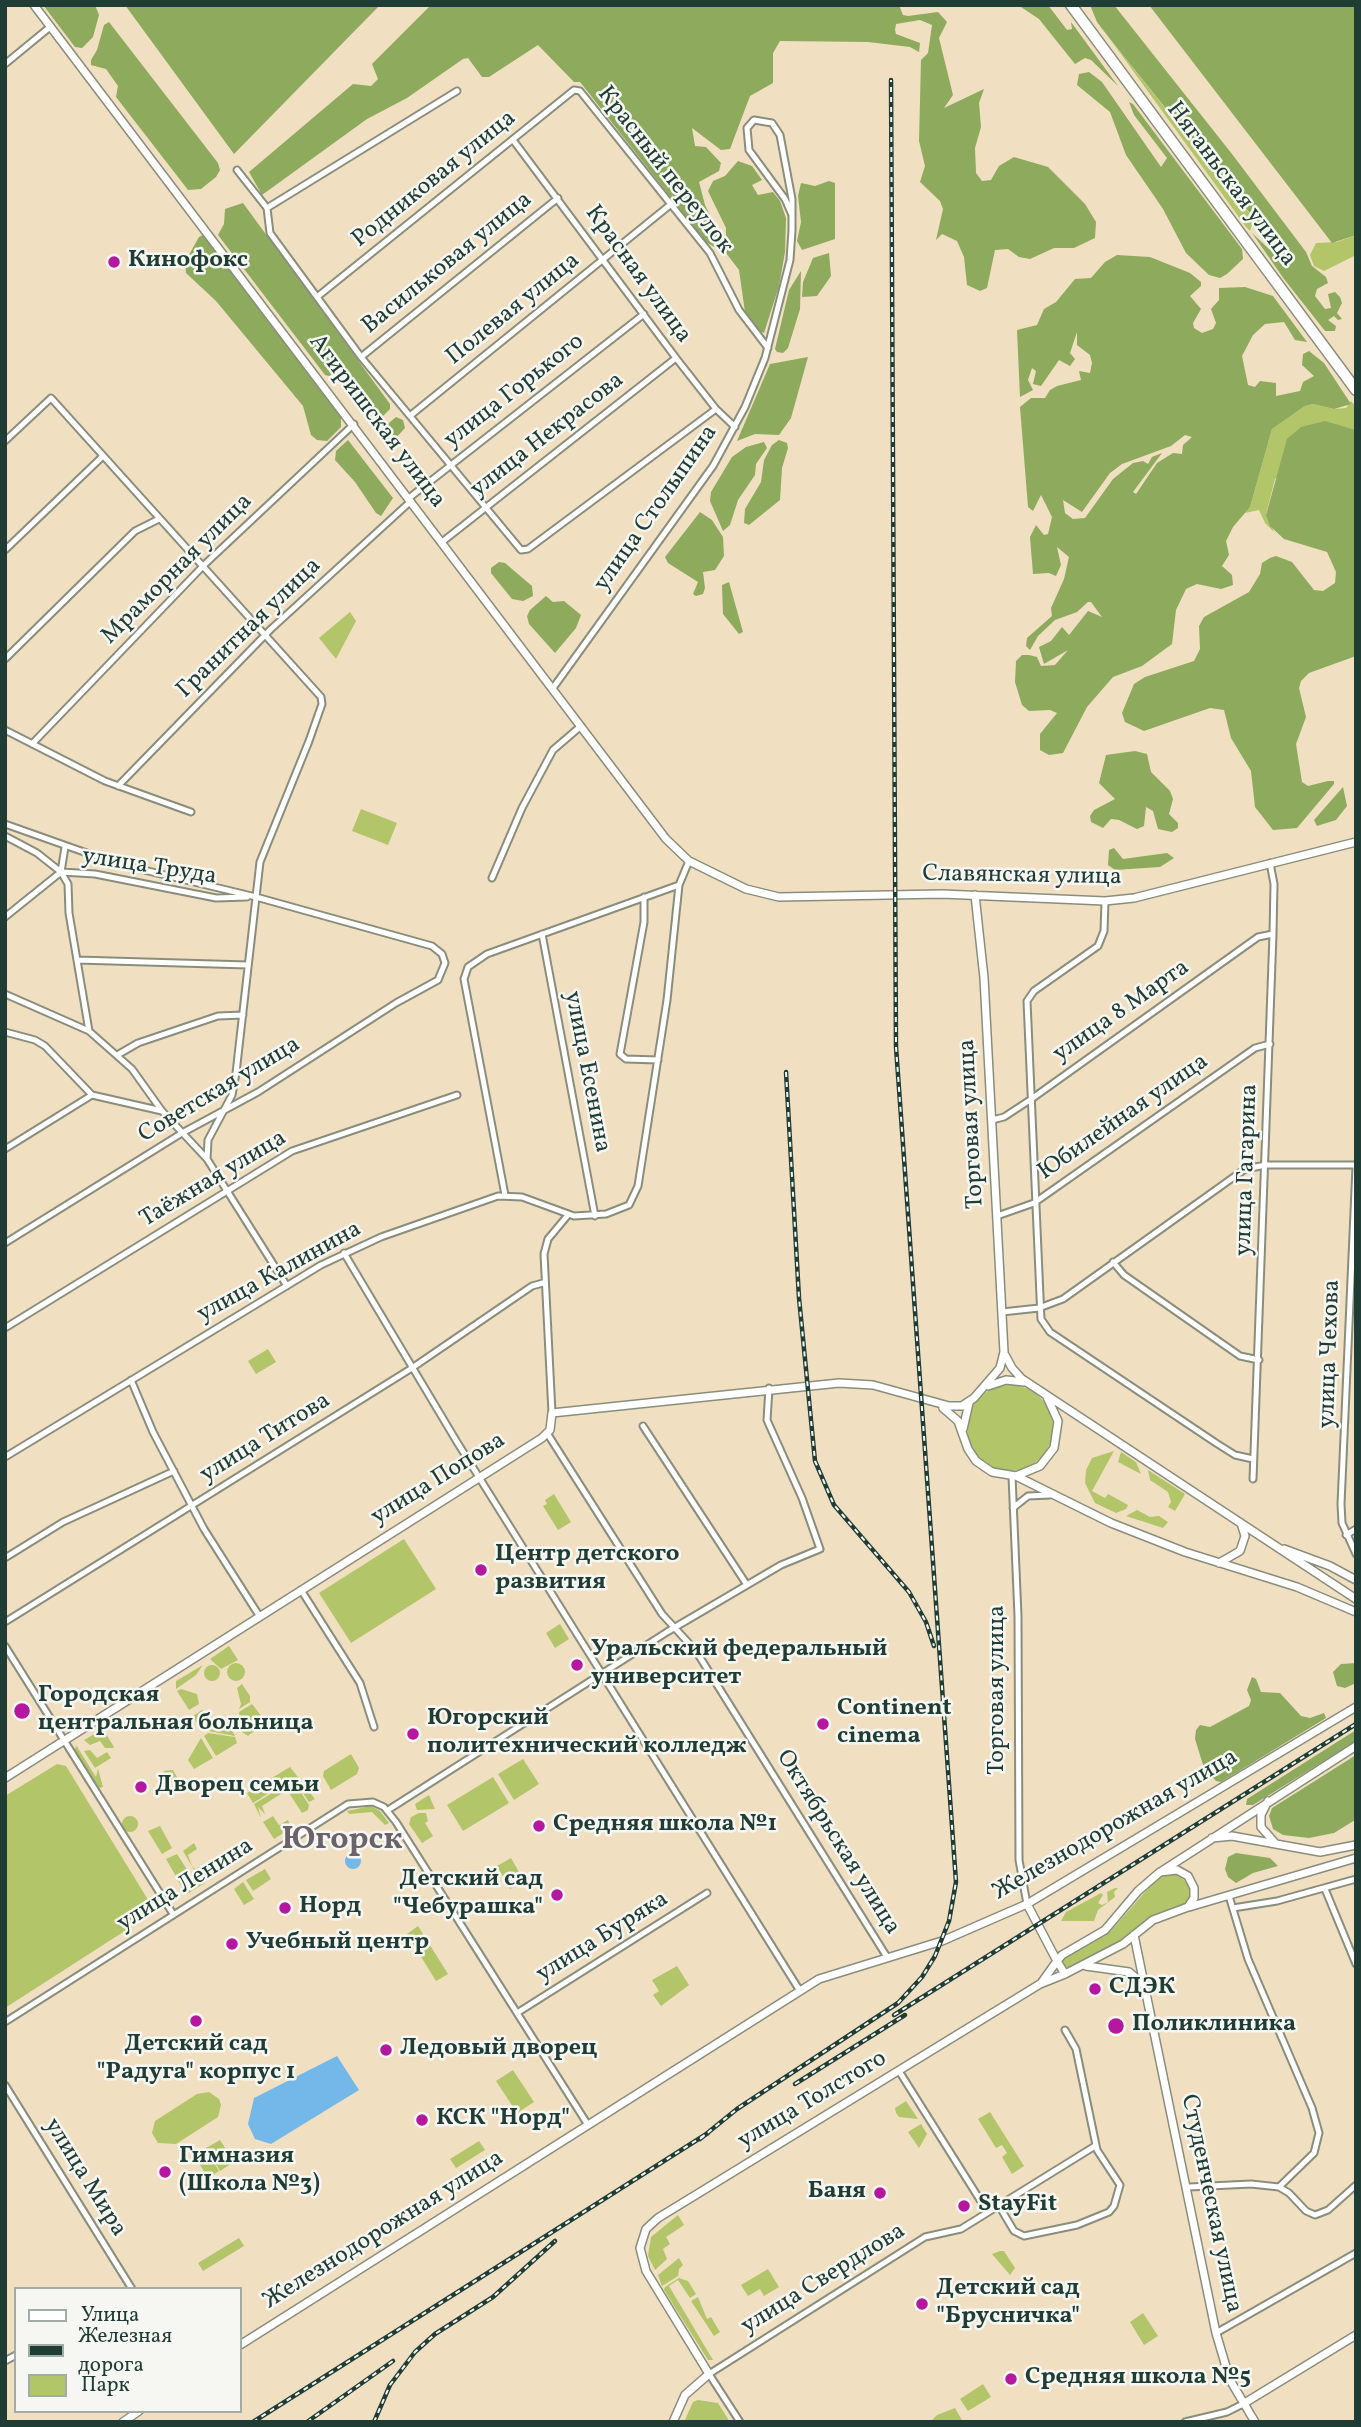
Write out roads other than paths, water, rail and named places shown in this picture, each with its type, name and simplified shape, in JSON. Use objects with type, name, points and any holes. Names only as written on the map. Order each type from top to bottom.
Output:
[{"type":"highway","name":"Няганьская улица","points":[[1071,5],[1356,390]]},
{"type":"street","name":"Агиришская улица","points":[[33,5],[354,424],[673,848],[689,861]]},
{"type":"street","points":[[5,64],[50,27]]},
{"type":"street","name":"Родниковая улица","points":[[317,297],[574,90]]},
{"type":"street","name":"Красный переулок","points":[[574,90],[580,91],[710,253],[739,310],[768,348]]},
{"type":"street","points":[[267,208],[457,91]]},
{"type":"street","name":"улица Столыпина","points":[[553,688],[699,487],[735,427],[768,348],[789,260],[792,215],[789,172],[780,135],[772,123],[754,120],[747,128],[749,150],[785,200],[792,215]]},
{"type":"street","name":"Красная улица","points":[[513,140],[676,358],[735,427]]},
{"type":"street","points":[[237,170],[267,208],[270,233],[361,357],[486,507]]},
{"type":"street","name":"Васильковая улица","points":[[361,357],[558,198]]},
{"type":"street","name":"Полевая улица","points":[[411,415],[670,205]]},
{"type":"street","name":"улица Горького","points":[[410,499],[644,314]]},
{"type":"street","name":"улица Некрасова","points":[[442,542],[676,358]]},
{"type":"street","points":[[5,441],[51,398],[321,697],[320,709],[309,741],[262,853],[236,1073],[227,1106],[208,1140],[207,1159]]},
{"type":"street","name":"улица Столыпина","points":[[486,507],[519,548],[528,549],[716,408]]},
{"type":"street","name":"Мраморная улица","points":[[32,744],[204,565],[354,424]]},
{"type":"street","points":[[5,550],[103,456]]},
{"type":"street","name":"Гранитная улица","points":[[118,786],[266,634],[410,499]]},
{"type":"street","points":[[5,659],[120,545],[144,525],[159,519]]},
{"type":"street","points":[[492,878],[522,808],[553,750],[581,726]]},
{"type":"street","points":[[5,730],[118,786],[191,813]]},
{"type":"street","name":"улица Труда","points":[[5,824],[115,863],[257,897],[432,946],[442,954],[445,963]]},
{"type":"street","name":"улица Труда","points":[[5,836],[37,853],[61,872],[95,874],[216,898],[257,897]]},
{"type":"street","name":"Славянская улица","points":[[689,861],[746,890],[779,897],[975,895],[1105,901],[1134,898],[1356,842]]},
{"type":"street","points":[[65,847],[61,872],[68,884],[69,913],[89,1031]]},
{"type":"street","points":[[679,885],[487,954],[468,967],[464,979],[505,1195],[522,1197],[568,1215],[595,1216],[621,1210],[635,1198],[671,972],[679,885],[689,861]]},
{"type":"street","name":"улица Гагарина","points":[[1253,1479],[1270,1045],[1274,884],[1270,863]]},
{"type":"street","points":[[5,917],[61,872]]},
{"type":"street","name":"Торговая улица","points":[[975,895],[984,978],[1004,1352]]},
{"type":"street","points":[[644,897],[644,922],[621,1054],[626,1059],[658,1060]]},
{"type":"street","points":[[1105,901],[1104,931],[1098,946],[1034,990],[1027,1001],[1034,1203],[1042,1323],[1050,1332],[1236,1455],[1253,1459]]},
{"type":"street","name":"улица Есенина","points":[[542,934],[595,1216]]},
{"type":"street","name":"улица 8 Марта","points":[[992,1120],[1030,1100],[1258,937],[1273,934]]},
{"type":"street","points":[[78,960],[248,965]]},
{"type":"street","name":"Советская улица","points":[[5,1243],[182,1133],[258,1091],[396,1003],[438,980],[445,963]]},
{"type":"street","points":[[5,994],[89,1031],[119,1054],[141,1079],[162,1111],[207,1159],[287,1286]]},
{"type":"street","points":[[119,1054],[138,1043],[218,1016],[243,1015]]},
{"type":"street","points":[[5,1032],[35,1040],[45,1046],[92,1095],[162,1111]]},
{"type":"street","name":"Юбилейная улица","points":[[997,1216],[1034,1203],[1255,1048],[1270,1045]]},
{"type":"street","points":[[5,1149],[92,1095]]},
{"type":"street","name":"Таёжная улица","points":[[5,1328],[311,1142],[457,1095]]},
{"type":"street","points":[[1002,1312],[1040,1308],[1072,1293],[1232,1175],[1266,1165],[1356,1166]]},
{"type":"street","name":"улица Чехова","points":[[1347,1538],[1341,1504],[1356,1166]]},
{"type":"street","name":"улица Калинина","points":[[5,1457],[344,1253],[452,1210],[505,1195]]},
{"type":"street","points":[[549,1432],[552,1413],[543,1283],[545,1247],[568,1215]]},
{"type":"street","points":[[344,1253],[412,1368],[800,1991]]},
{"type":"street","points":[[1113,1262],[1124,1275],[1240,1356],[1259,1360]]},
{"type":"street","name":"улица Титова","points":[[5,1622],[412,1368],[533,1286],[543,1283]]},
{"type":"street","points":[[1004,1352],[1012,1368],[1031,1385],[1356,1599]]},
{"type":"street","points":[[963,1437],[964,1416],[974,1398],[1000,1368],[1004,1352]]},
{"type":"street","points":[[131,1380],[192,1506],[260,1617]]},
{"type":"street","points":[[982,1390],[1006,1380],[1031,1385]]},
{"type":"street","points":[[552,1413],[769,1388],[862,1384],[936,1404],[959,1406],[974,1398]]},
{"type":"street","points":[[588,2125],[388,1810],[674,1628],[798,1556],[820,1549],[802,1498],[767,1420],[769,1388]]},
{"type":"street","points":[[1014,1476],[1040,1466],[1057,1441],[1056,1414],[1042,1391]]},
{"type":"street","points":[[936,1404],[955,1416],[968,1450],[981,1465],[992,1472],[1014,1476],[1111,1523],[1218,1563],[1297,1587],[1356,1612]]},
{"type":"street","name":"улица Попова","points":[[5,1778],[480,1477],[549,1432],[557,1419],[568,1413]]},
{"type":"street","points":[[642,1426],[747,1585]]},
{"type":"street","name":"Октябрьская улица","points":[[549,1432],[662,1614],[696,1651],[887,1957]]},
{"type":"street","points":[[5,1558],[63,1522],[174,1471]]},
{"type":"street","name":"Торговая улица","points":[[1014,1476],[1019,1860],[1027,1904]]},
{"type":"street","points":[[1013,1508],[1028,1496],[1053,1495]]},
{"type":"street","points":[[1218,1563],[1240,1551],[1245,1536],[1241,1523]]},
{"type":"street","points":[[1356,1529],[1347,1538],[1356,1554]]},
{"type":"street","points":[[1273,1545],[1330,1566],[1356,1580]]},
{"type":"street","points":[[301,1590],[360,1683],[374,1727]]},
{"type":"street","points":[[5,1646],[173,1914]]},
{"type":"street","name":"Железнодорожная улица","points":[[242,2344],[800,1991],[830,1974],[954,1937],[1027,1904],[1356,1707]]},
{"type":"street","points":[[1040,1984],[1057,1961],[1110,1925],[1138,1891],[1160,1872],[1271,1798],[1356,1746]]},
{"type":"street","points":[[1271,1798],[1263,1810],[1261,1827],[1268,1838],[1290,1849]]},
{"type":"street","name":"улица Ленина","points":[[5,2022],[348,1804],[373,1801],[388,1810]]},
{"type":"street","points":[[1204,1842],[1232,1836],[1290,1849],[1320,1852],[1356,1845]]},
{"type":"street","points":[[1040,1984],[1085,1966],[1153,1920],[1188,1907],[1356,1858]]},
{"type":"street","points":[[1160,1872],[1177,1870],[1188,1876],[1195,1893],[1188,1907]]},
{"type":"street","points":[[1233,1908],[1325,1889],[1356,1879]]},
{"type":"street","points":[[1325,1889],[1356,1964]]},
{"type":"street","name":"улица Буряка","points":[[517,2013],[707,1893]]},
{"type":"street","points":[[1229,1896],[1248,1959],[1312,2108],[1319,2133],[1314,2153],[1279,2187]]},
{"type":"street","points":[[1027,1904],[1065,1975]]},
{"type":"street","name":"Студенческая улица","points":[[1133,1935],[1189,2187],[1216,2333],[1230,2380],[1255,2422]]},
{"type":"street","points":[[1045,1937],[1055,1947],[1073,1948]]},
{"type":"street","points":[[1085,1966],[1133,1974],[1144,1987]]},
{"type":"street","name":"улица Толстого","points":[[709,2374],[646,2272],[641,2242],[646,2229],[658,2218],[1040,1984]]},
{"type":"street","points":[[998,2204],[1014,2231],[1030,2236],[1077,2225],[1110,2213],[1120,2185],[1095,2146],[1076,2049],[1065,2030]]},
{"type":"street","points":[[899,2071],[987,2211]]},
{"type":"street","name":"улица Мира","points":[[5,2085],[131,2286]]},
{"type":"street","name":"улица Свердлова","points":[[709,2374],[925,2237],[956,2231],[1095,2146]]},
{"type":"street","points":[[1189,2187],[1251,2184],[1279,2187],[1306,2211],[1315,2215],[1328,2210],[1356,2185]]},
{"type":"street","points":[[1216,2333],[1356,2253]]},
{"type":"street","points":[[1185,2422],[1227,2412],[1243,2404],[1356,2335]]},
{"type":"street","points":[[673,2422],[685,2395],[709,2374],[740,2422]]},
{"type":"water","points":[[350,1853],[356,1853],[361,1861],[359,1867],[350,1869],[345,1864],[345,1858]]},
{"type":"water","points":[[337,2056],[359,2090],[271,2144],[255,2139],[248,2124],[254,2098]]},
{"type":"railway","points":[[700,2139],[737,2109],[898,2003],[922,1977],[935,1956],[949,1921],[956,1882],[896,1047],[891,80]]},
{"type":"railway","points":[[786,1072],[799,1298],[815,1461],[834,1505],[909,1592],[926,1622],[934,1646]]},
{"type":"railway","points":[[894,2015],[1356,1724]]},
{"type":"railway","points":[[795,2084],[905,2015]]},
{"type":"railway","points":[[253,2422],[708,2133]]},
{"type":"railway","points":[[374,2422],[390,2385],[415,2352],[435,2334],[493,2297],[555,2241]]},
{"type":"railway","points":[[307,2422],[393,2361]]},
{"type":"place","name":"Кинофокс","points":[[114,262]]},
{"type":"place","name":"Центр детского развития","points":[[481,1570]]},
{"type":"place","name":"Уральский федеральный университет","points":[[577,1665]]},
{"type":"place","name":"Городская центральная больница","points":[[22,1711]]},
{"type":"place","name":"Continent cinema","points":[[823,1724]]},
{"type":"place","name":"Югорский политехнический колледж","points":[[413,1734]]},
{"type":"place","name":"Дворец семьи","points":[[141,1787]]},
{"type":"place","name":"Средняя школа №1","points":[[539,1826]]},
{"type":"place","name":"Детский сад \"Чебурашка\"","points":[[557,1895]]},
{"type":"place","name":"Норд","points":[[285,1908]]},
{"type":"place","name":"Учебный центр","points":[[232,1944]]},
{"type":"place","name":"СДЭК","points":[[1095,1989]]},
{"type":"place","name":"Детский сад \"Радуга\" корпус 1","points":[[196,2021]]},
{"type":"place","name":"Поликлиника","points":[[1116,2026]]},
{"type":"place","name":"Ледовый дворец","points":[[386,2050]]},
{"type":"place","name":"КСК \"Норд\"","points":[[422,2120]]},
{"type":"place","name":"Гимназия (Школа №3)","points":[[165,2172]]},
{"type":"place","name":"Баня","points":[[880,2193]]},
{"type":"place","name":"StayFit","points":[[964,2206]]},
{"type":"place","name":"Детский сад \"Брусничка\"","points":[[922,2304]]},
{"type":"place","name":"Средняя школа №5","points":[[1011,2379]]},
{"type":"district","name":"Югорск","points":[[342,1842]]}]
